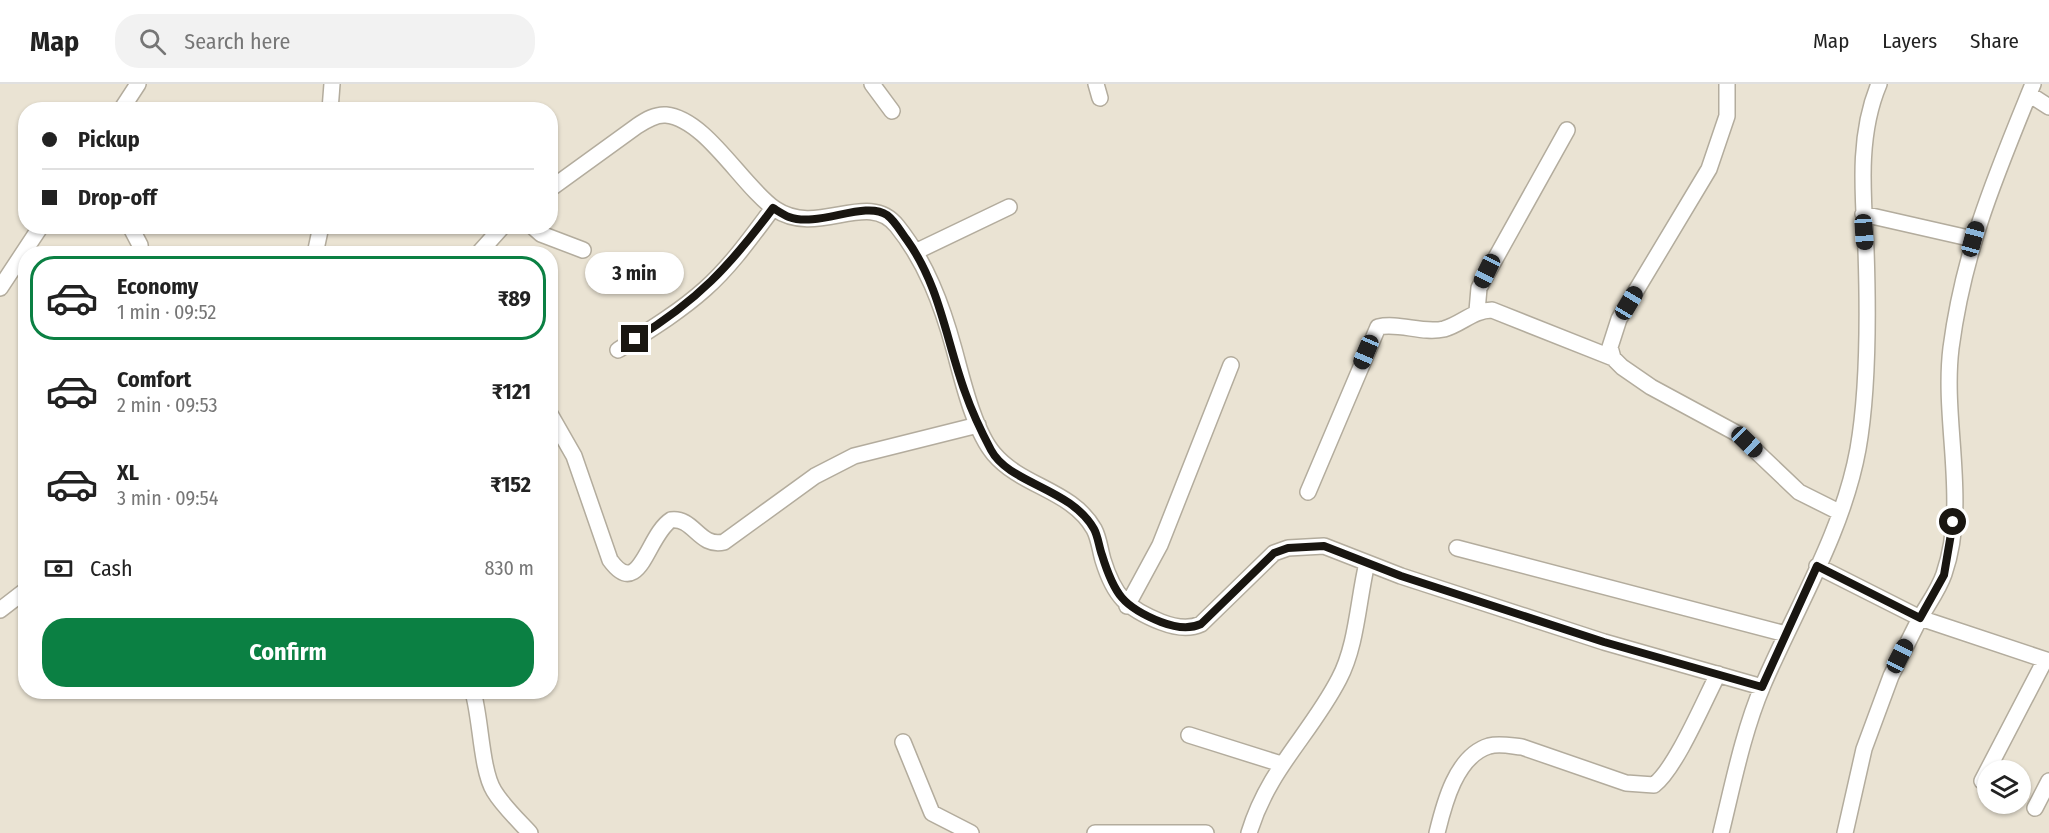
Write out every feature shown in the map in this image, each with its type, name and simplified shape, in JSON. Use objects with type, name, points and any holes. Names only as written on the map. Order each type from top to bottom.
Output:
[{"type":"street","points":[[126,102],[138,84]]},
{"type":"street","points":[[331,102],[332,84]]},
{"type":"street","points":[[872,84],[892,111]]},
{"type":"street","points":[[1613,358],[1610,346],[1611,336],[1619,320],[1709,169],[1727,116],[1727,84]]},
{"type":"street","points":[[1721,833],[1740,756],[1762,687],[1839,512],[1858,449],[1862,407],[1866,292],[1863,214],[1868,118],[1869,107],[1879,84]]},
{"type":"street","points":[[1845,833],[1864,749],[1891,676],[1944,575],[1952,540],[1955,505],[1951,351],[1962,279],[1973,239],[2031,89],[2049,107]]},
{"type":"street","points":[[558,183],[637,126],[651,118],[665,115],[681,119],[699,133],[745,183],[773,208],[789,217],[819,220],[876,211],[886,214],[915,252],[930,280],[944,318],[964,390],[993,454],[1015,472],[1079,509],[1095,530],[1114,590],[1126,606],[1167,624],[1193,627],[1201,624],[1274,553],[1288,548],[1324,546],[1367,563],[1604,642],[1762,687]]},
{"type":"street","points":[[1478,311],[1476,295],[1483,280],[1567,130]]},
{"type":"street","points":[[915,252],[1009,207]]},
{"type":"street","points":[[618,350],[669,318],[706,288],[745,246],[773,208]]},
{"type":"street","points":[[1863,214],[1973,239]]},
{"type":"street","points":[[485,246],[496,234]]},
{"type":"street","points":[[541,234],[583,250]]},
{"type":"street","points":[[0,288],[18,261]]},
{"type":"street","points":[[1308,492],[1374,331],[1382,326],[1446,328],[1478,311],[1492,310],[1613,358],[1651,387],[1738,434],[1799,492],[1839,512]]},
{"type":"street","points":[[1126,606],[1160,545],[1231,365]]},
{"type":"street","points":[[558,428],[574,456],[610,560],[618,571],[632,574],[639,569],[658,532],[671,520],[684,521],[704,540],[715,544],[724,542],[815,476],[854,456],[978,425]]},
{"type":"street","points":[[1457,548],[1786,634]]},
{"type":"street","points":[[1249,833],[1264,794],[1281,764],[1340,677],[1351,640],[1367,563]]},
{"type":"street","points":[[1817,566],[1920,618],[2047,661],[1993,760]]},
{"type":"street","points":[[0,609],[18,596]]},
{"type":"street","points":[[1437,833],[1455,779],[1471,756],[1488,746],[1505,744],[1522,747],[1626,783],[1654,785],[1660,780],[1676,753],[1718,674]]},
{"type":"street","points":[[475,699],[479,710],[487,776],[494,792],[530,833]]},
{"type":"street","points":[[1189,735],[1281,764]]},
{"type":"street","points":[[903,742],[932,813],[971,833]]},
{"type":"street","points":[[2035,808],[2049,781]]},
{"type":"street","points":[[1095,833],[1206,833]]},
{"type":"route","points":[[635,339],[669,318],[706,288],[745,246],[773,208],[789,217],[819,220],[867,210],[886,214],[911,246],[930,280],[944,318],[964,390],[993,454],[1015,472],[1054,492],[1079,509],[1095,530],[1114,590],[1126,606],[1144,616],[1180,627],[1193,627],[1201,624],[1222,600],[1274,553],[1288,548],[1324,546],[1401,576],[1604,642],[1762,687],[1817,566],[1920,618],[1944,575],[1952,540],[1953,522]]}]
